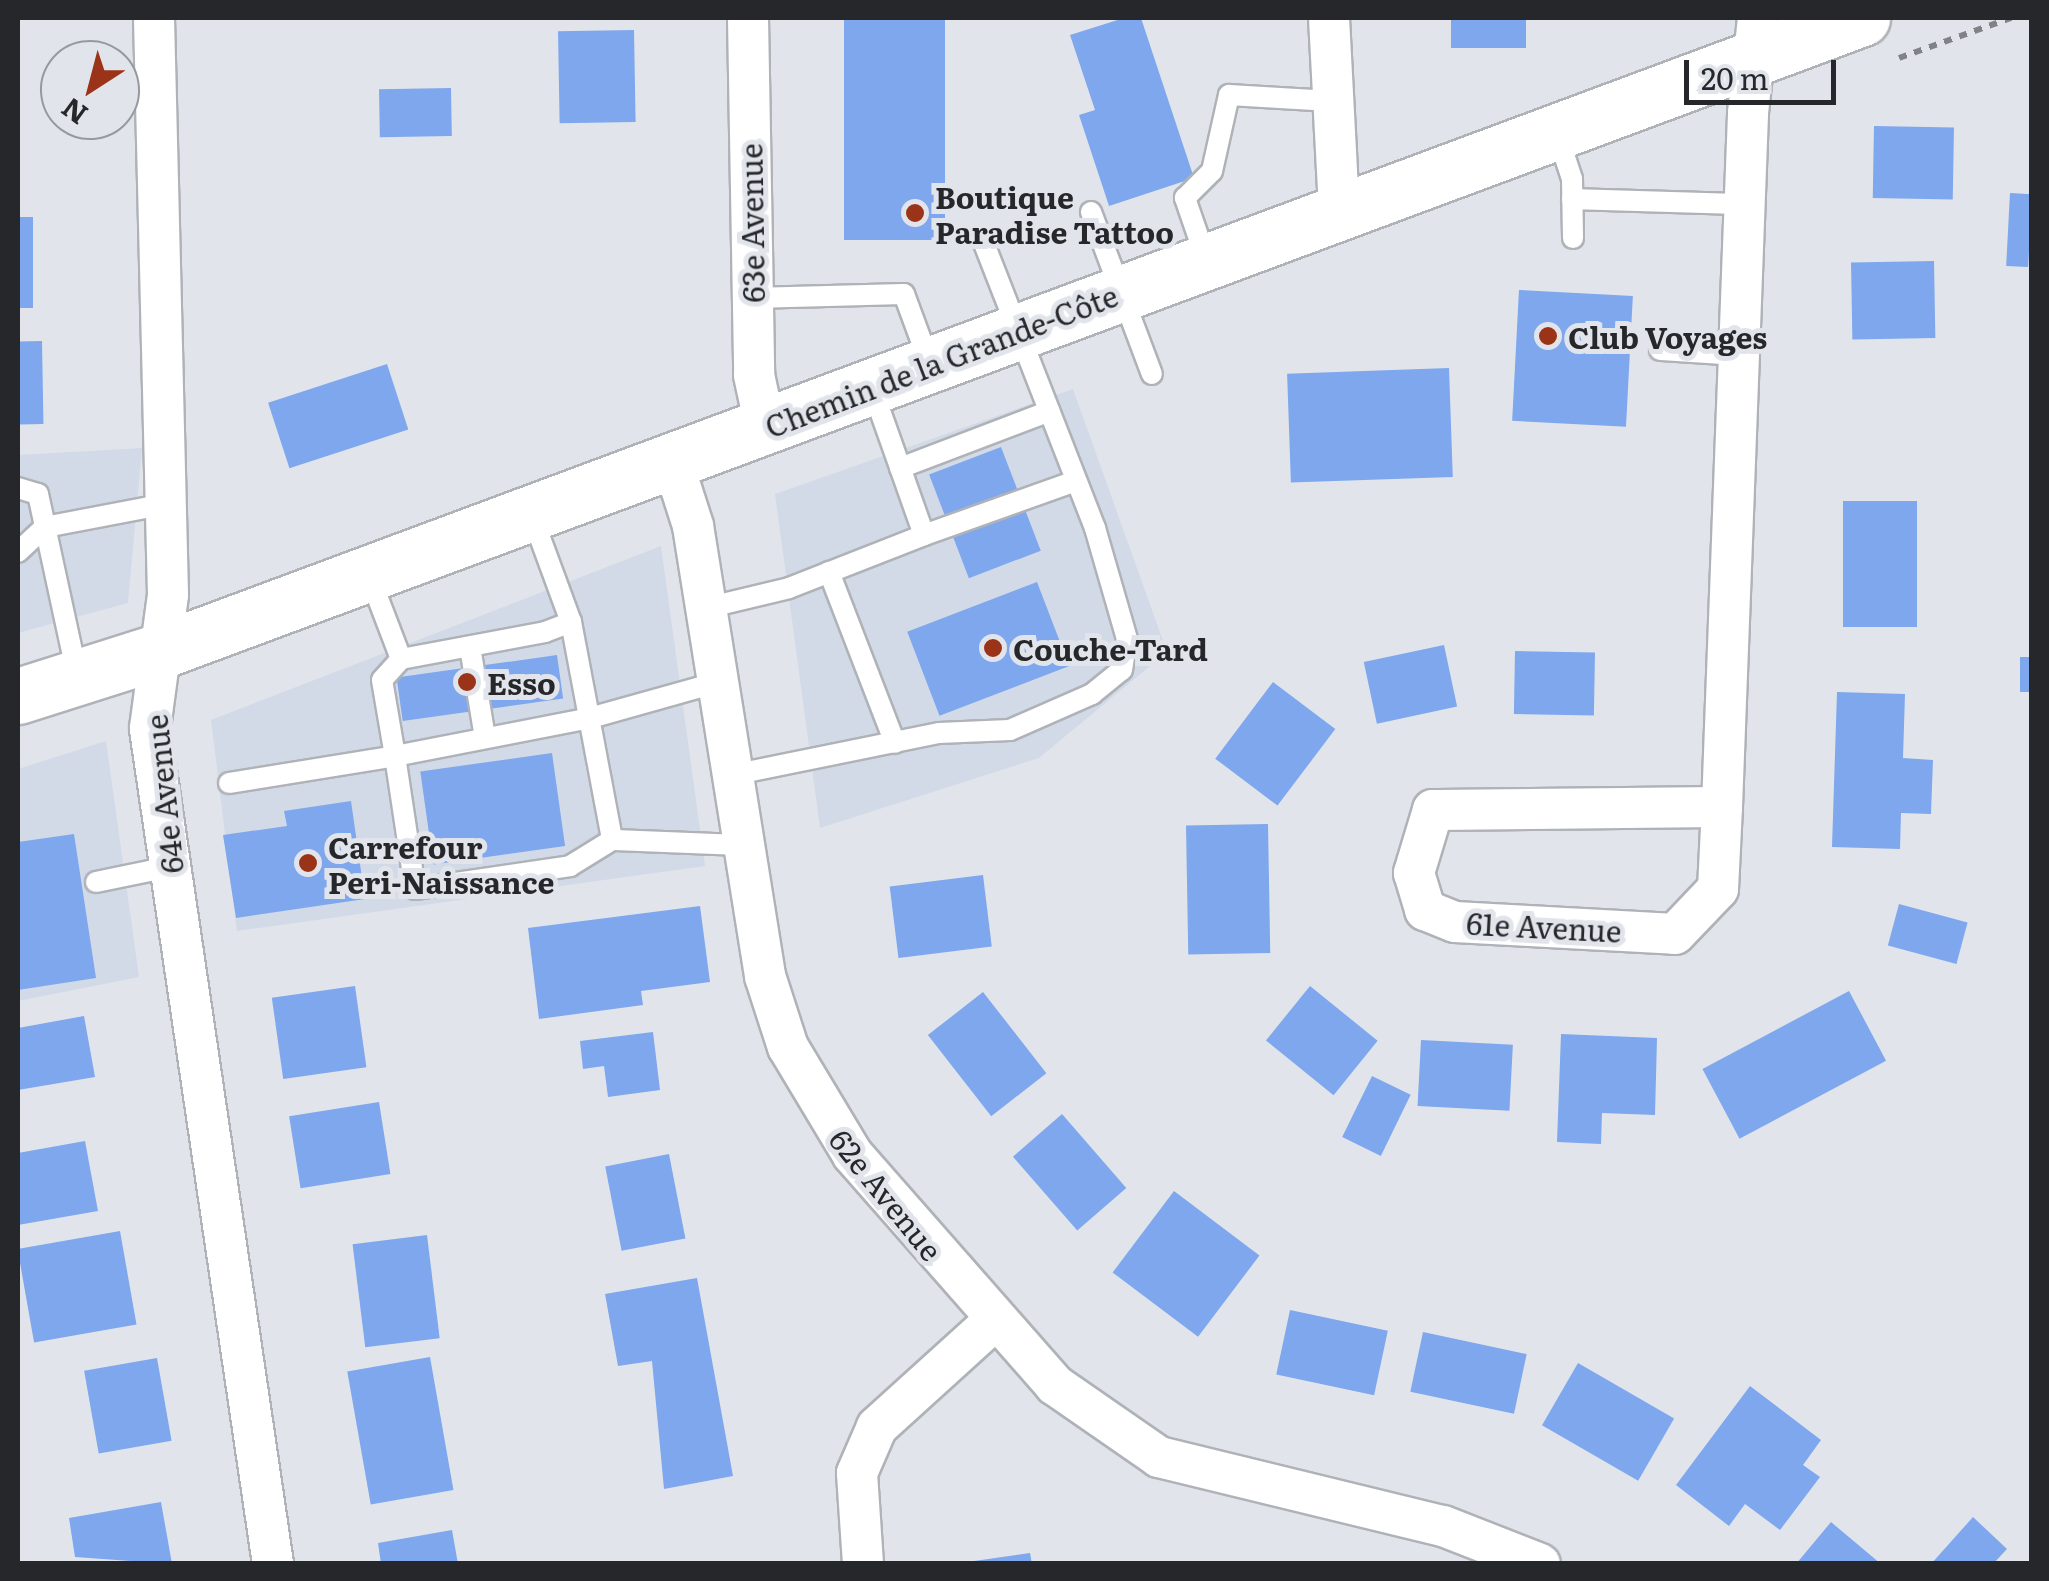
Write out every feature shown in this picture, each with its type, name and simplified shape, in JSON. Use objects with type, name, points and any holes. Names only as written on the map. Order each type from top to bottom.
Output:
[{"type":"main road","name":"Chemin de la Grande-Côte","points":[[18,696],[160,651],[1556,130],[1756,38],[1862,18]]},
{"type":"street","name":"64e Avenue","points":[[154,18],[168,595],[150,728],[273,1564]]},
{"type":"street","name":"63e Avenue","points":[[748,18],[754,375],[765,426]]},
{"type":"street","points":[[1329,18],[1340,210]]},
{"type":"street","name":"61e Avenue","points":[[1722,807],[1432,810],[1414,873],[1425,910],[1455,922],[1675,934],[1718,889],[1722,807],[1746,204],[1756,38]]},
{"type":"street","name":"62e Avenue","points":[[672,460],[706,608],[766,976],[807,1085],[853,1155],[993,1322],[1055,1385],[1159,1457],[1442,1526],[1540,1564]]},
{"type":"street","points":[[862,1564],[857,1474],[876,1427],[993,1322]]},
{"type":"lane","points":[[1207,260],[1185,198],[1212,171],[1229,95],[1331,101]]},
{"type":"lane","points":[[1556,130],[1572,199],[1573,238]]},
{"type":"lane","points":[[1572,199],[1746,204]]},
{"type":"lane","points":[[1091,212],[1152,374]]},
{"type":"lane","points":[[732,776],[894,742],[1010,730],[1092,694],[1122,670],[1127,638],[1076,481],[984,244]]},
{"type":"lane","points":[[752,298],[904,294],[930,364]]},
{"type":"lane","points":[[1660,350],[1740,355]]},
{"type":"lane","points":[[871,386],[924,535]]},
{"type":"lane","points":[[900,468],[1050,411]]},
{"type":"lane","points":[[706,608],[829,572],[1076,481]]},
{"type":"lane","points":[[18,488],[38,494],[78,677]]},
{"type":"lane","points":[[18,552],[44,527],[166,504]]},
{"type":"lane","points":[[531,512],[571,622],[612,840]]},
{"type":"lane","points":[[829,572],[894,742]]},
{"type":"lane","points":[[368,573],[401,659]]},
{"type":"lane","points":[[571,622],[401,659],[382,680],[415,889],[570,866],[612,840],[742,845]]},
{"type":"lane","points":[[470,646],[485,738]]},
{"type":"lane","points":[[229,784],[590,718],[718,682]]},
{"type":"lane","points":[[96,882],[169,866]]},
{"type":"shaded area","points":[[1073,389],[1167,652],[1039,758],[820,828],[775,494]]},
{"type":"shaded area","points":[[142,448],[128,603],[18,633],[18,455]]},
{"type":"shaded area","points":[[661,546],[705,866],[237,931],[211,720]]},
{"type":"shaded area","points":[[106,741],[139,977],[18,1001],[18,769]]},
{"type":"building","points":[[844,18],[945,18],[945,240],[844,240]]},
{"type":"building","points":[[1124,18],[1141,18],[1194,178],[1109,206],[1079,115],[1095,110],[1070,35]]},
{"type":"building","points":[[1451,18],[1526,18],[1526,48],[1451,48]]},
{"type":"building","points":[[634,30],[636,122],[560,123],[558,31]]},
{"type":"building","points":[[451,88],[452,136],[380,137],[379,89]]},
{"type":"building","points":[[1874,126],[1954,127],[1953,199],[1873,198]]},
{"type":"building","points":[[2010,193],[2032,194],[2028,267],[2006,266]]},
{"type":"building","points":[[18,217],[33,217],[33,308],[18,308]]},
{"type":"building","points":[[1934,261],[1935,338],[1852,339],[1851,262]]},
{"type":"building","points":[[1519,290],[1633,296],[1626,427],[1512,421]]},
{"type":"building","points":[[18,341],[42,341],[43,424],[19,424]]},
{"type":"building","points":[[387,364],[408,430],[289,468],[268,403]]},
{"type":"building","points":[[1449,368],[1453,477],[1291,483],[1287,374]]},
{"type":"building","points":[[1001,447],[1041,551],[969,578],[929,475]]},
{"type":"building","points":[[1843,501],[1917,501],[1917,627],[1843,627]]},
{"type":"building","points":[[1037,582],[1069,666],[939,716],[907,632]]},
{"type":"building","points":[[1444,645],[1457,707],[1377,724],[1364,662]]},
{"type":"building","points":[[1515,651],[1595,652],[1594,715],[1514,714]]},
{"type":"building","points":[[557,655],[563,699],[403,721],[397,678]]},
{"type":"building","points":[[2020,657],[2032,657],[2032,692],[2020,692]]},
{"type":"building","points":[[1273,682],[1335,729],[1278,806],[1215,759]]},
{"type":"building","points":[[1837,692],[1905,694],[1903,758],[1933,760],[1931,814],[1901,813],[1900,849],[1832,847]]},
{"type":"building","points":[[552,753],[565,846],[433,865],[420,772]]},
{"type":"building","points":[[351,801],[365,899],[236,918],[223,835],[287,826],[284,811]]},
{"type":"building","points":[[1268,824],[1270,953],[1188,954],[1186,825]]},
{"type":"building","points":[[74,834],[96,978],[18,990],[18,842]]},
{"type":"building","points":[[983,875],[992,946],[898,958],[890,886]]},
{"type":"building","points":[[1899,904],[1968,922],[1956,964],[1888,946]]},
{"type":"building","points":[[700,906],[710,982],[641,991],[643,1005],[539,1019],[528,928]]},
{"type":"building","points":[[355,986],[366,1067],[283,1079],[272,998]]},
{"type":"building","points":[[1310,986],[1378,1041],[1334,1095],[1266,1040]]},
{"type":"building","points":[[1849,991],[1886,1061],[1740,1139],[1702,1069]]},
{"type":"building","points":[[983,992],[1046,1073],[991,1116],[928,1035]]},
{"type":"building","points":[[84,1016],[95,1077],[18,1090],[18,1028]]},
{"type":"building","points":[[653,1032],[660,1090],[608,1097],[604,1066],[583,1069],[580,1041]]},
{"type":"building","points":[[1561,1034],[1657,1038],[1655,1115],[1602,1113],[1601,1144],[1557,1142]]},
{"type":"building","points":[[1421,1040],[1513,1045],[1509,1111],[1418,1106]]},
{"type":"building","points":[[1372,1076],[1411,1095],[1381,1156],[1342,1137]]},
{"type":"building","points":[[379,1102],[390,1174],[301,1188],[289,1116]]},
{"type":"building","points":[[1062,1114],[1126,1188],[1077,1231],[1013,1157]]},
{"type":"building","points":[[85,1141],[98,1211],[18,1225],[18,1153]]},
{"type":"building","points":[[669,1154],[685,1238],[622,1251],[605,1166]]},
{"type":"building","points":[[1174,1191],[1259,1255],[1198,1337],[1113,1272]]},
{"type":"building","points":[[120,1231],[136,1325],[34,1343],[18,1249]]},
{"type":"building","points":[[427,1235],[440,1338],[365,1347],[353,1244]]},
{"type":"building","points":[[697,1278],[733,1476],[664,1489],[652,1361],[618,1366],[605,1294]]},
{"type":"building","points":[[1290,1310],[1388,1331],[1374,1395],[1276,1375]]},
{"type":"building","points":[[1423,1332],[1527,1354],[1514,1414],[1410,1392]]},
{"type":"building","points":[[430,1357],[453,1490],[371,1505],[347,1372]]},
{"type":"building","points":[[157,1358],[172,1441],[99,1454],[84,1371]]},
{"type":"building","points":[[1578,1363],[1674,1418],[1638,1481],[1542,1425]]},
{"type":"building","points":[[1750,1386],[1821,1440],[1803,1465],[1820,1477],[1780,1530],[1745,1504],[1729,1526],[1676,1485]]},
{"type":"building","points":[[161,1502],[172,1564],[75,1557],[69,1518]]},
{"type":"building","points":[[1973,1517],[2007,1549],[1993,1564],[1931,1564]]},
{"type":"building","points":[[1831,1522],[1881,1564],[1796,1564]]},
{"type":"building","points":[[452,1530],[458,1564],[381,1564],[378,1543]]},
{"type":"building","points":[[1030,1553],[1032,1564],[974,1564],[974,1561]]},
{"type":"place","name":"Boutique Paradise Tattoo","points":[[915,213]]},
{"type":"place","name":"Club Voyages","points":[[1548,336]]},
{"type":"place","name":"Couche-Tard","points":[[993,648]]},
{"type":"place","name":"Esso","points":[[467,682]]},
{"type":"place","name":"Carrefour Peri-Naissance","points":[[308,863]]}]
